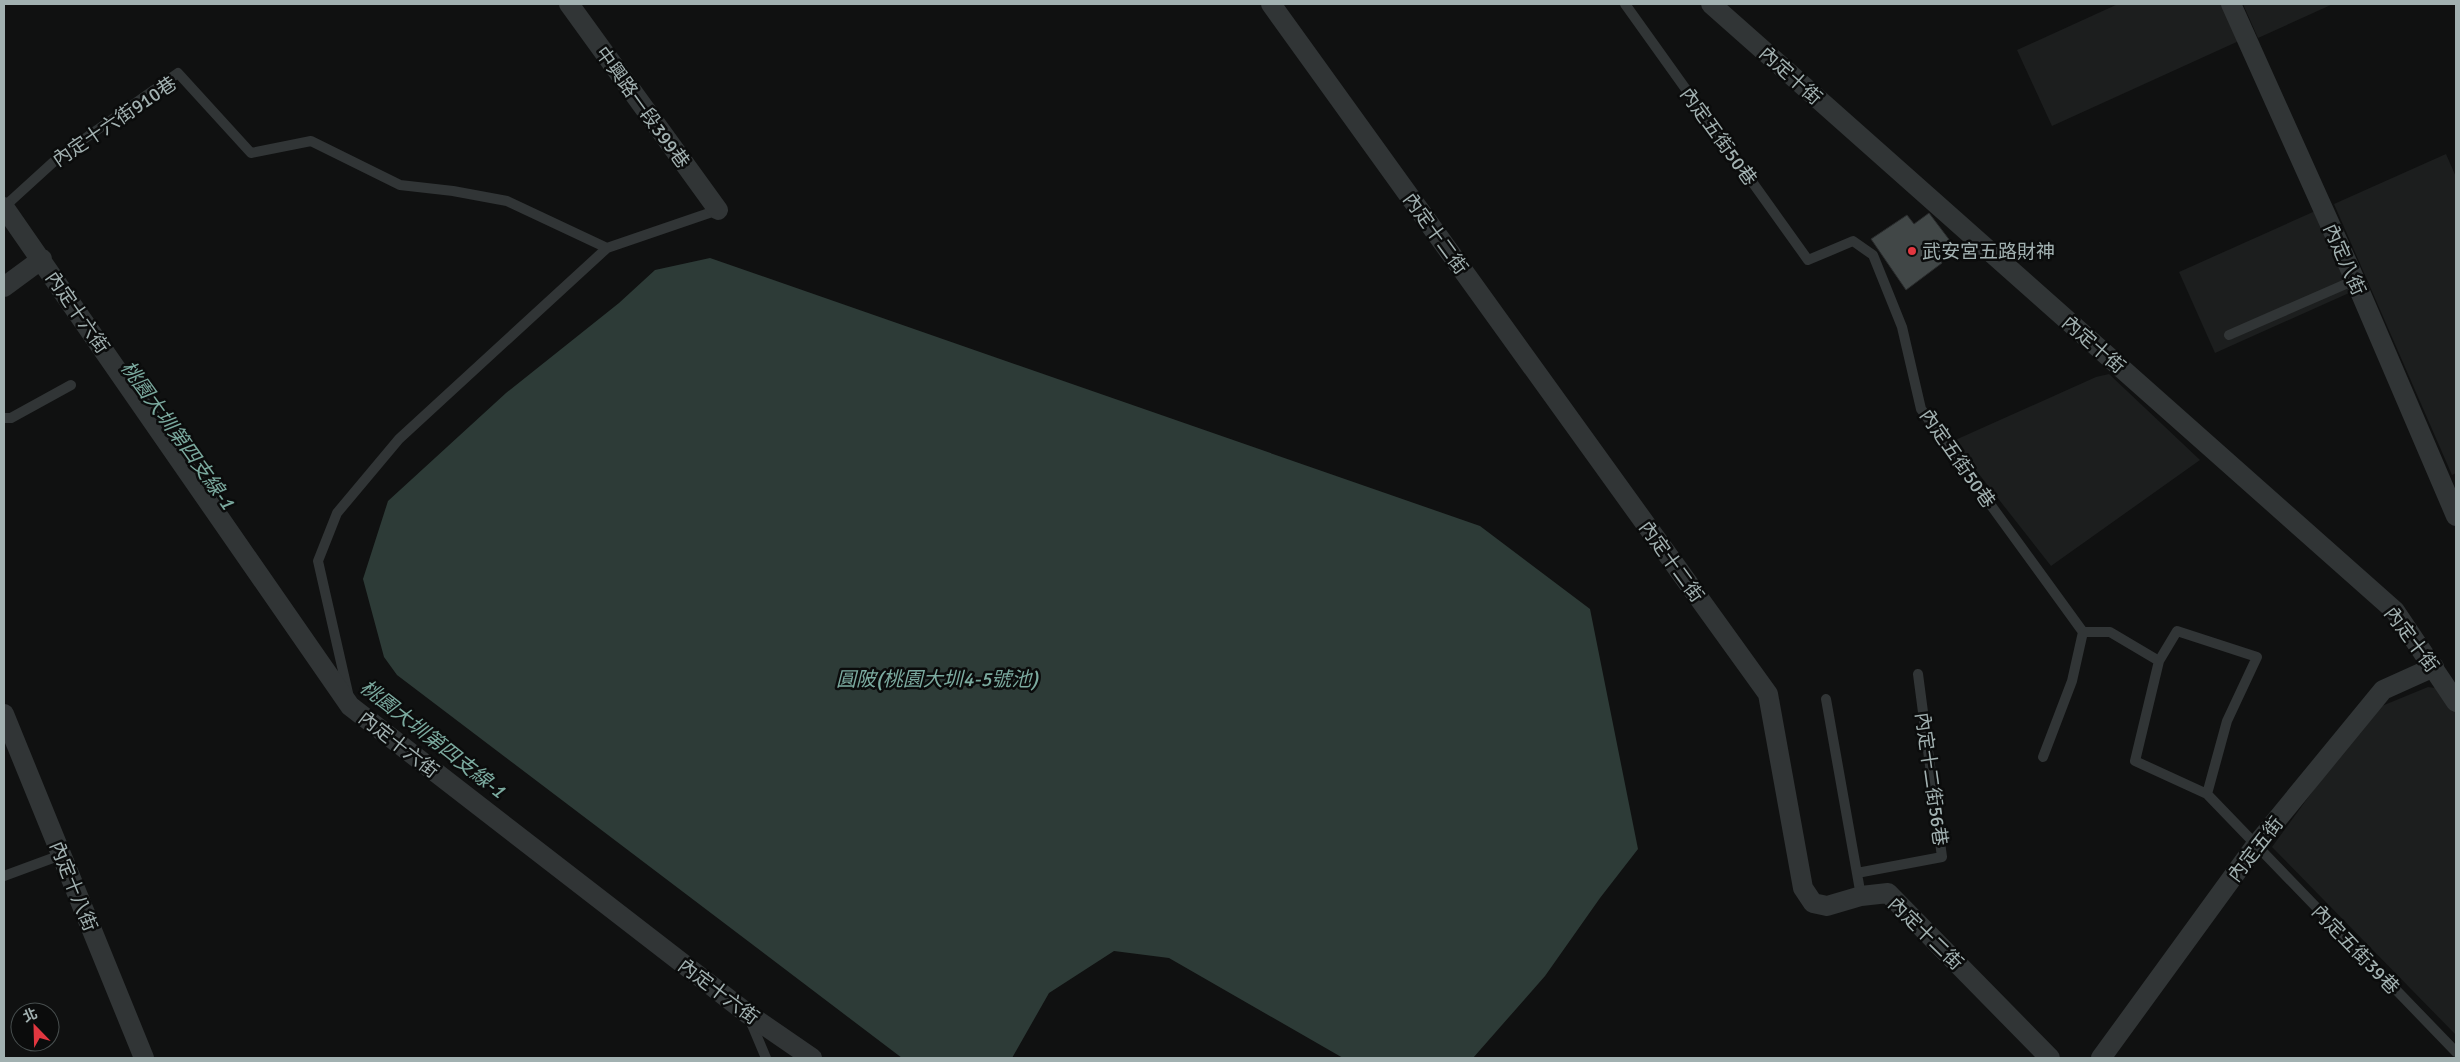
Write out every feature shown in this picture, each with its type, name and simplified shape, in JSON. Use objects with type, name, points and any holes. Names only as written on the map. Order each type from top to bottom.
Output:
[{"type":"street","name":"中興路一段399巷","points":[[569,4],[718,210]]},
{"type":"street","name":"內定十二街","points":[[1271,4],[1768,694],[1803,888],[1813,902],[1826,906],[1861,896],[1888,893],[2050,1058]]},
{"type":"street","name":"內定十街","points":[[1711,4],[2395,611],[2456,702]]},
{"type":"street","name":"內定八街","points":[[2231,4],[2355,280],[2456,516]]},
{"type":"street","name":"內定十六街","points":[[4,207],[37,263],[350,706],[748,1014],[812,1058]]},
{"type":"street","points":[[4,287],[37,263]]},
{"type":"street","name":"內定五街","points":[[2101,1058],[2256,845],[2383,690],[2434,667]]},
{"type":"street","name":"內定十八街","points":[[4,714],[144,1058]]},
{"type":"lane","name":"內定五街50巷","points":[[1625,4],[1808,260],[1853,240],[1873,254],[1902,327],[1920,408],[2083,632]]},
{"type":"lane","name":"內定十六街910巷","points":[[4,207],[60,156],[178,73],[251,153],[311,141],[400,185],[453,190],[507,201],[607,248]]},
{"type":"lane","points":[[350,706],[318,560],[337,513],[399,439],[607,248],[718,210]]},
{"type":"lane","points":[[2229,336],[2355,280]]},
{"type":"lane","points":[[4,418],[11,418],[71,385]]},
{"type":"lane","points":[[2207,794],[2227,721],[2257,657],[2176,631],[2159,661],[2135,761],[2207,794],[2256,845]]},
{"type":"lane","points":[[2043,757],[2072,681],[2083,632],[2110,632],[2159,661]]},
{"type":"lane","name":"內定十二街56巷","points":[[1857,873],[1942,857],[1918,674]]},
{"type":"lane","points":[[1826,700],[1861,896]]},
{"type":"lane","name":"內定五街39巷","points":[[2256,845],[2456,1052]]},
{"type":"lane","points":[[4,876],[61,854]]},
{"type":"lane","points":[[748,1014],[766,1058]]},
{"type":"shaded area","points":[[2118,4],[2224,4],[2241,40],[2052,126],[2017,50]]},
{"type":"shaded area","points":[[2243,4],[2333,4],[2258,38]]},
{"type":"shaded area","points":[[2446,154],[2456,177],[2456,473],[2452,475],[2334,204]]},
{"type":"shaded area","points":[[2322,208],[2358,289],[2215,353],[2179,272]]},
{"type":"shaded area","points":[[2109,374],[2200,460],[2051,566],[1953,441],[2096,377]]},
{"type":"shaded area","points":[[2428,687],[2442,689],[2456,712],[2456,1035],[2272,847],[2372,710]]},
{"type":"water","name":"圓陂(桃園大圳4-5號池)","points":[[710,258],[1480,526],[1590,609],[1638,849],[1600,898],[1545,976],[1473,1058],[1343,1058],[1169,958],[1114,951],[1049,993],[1012,1058],[902,1058],[397,675],[384,657],[363,579],[388,501],[506,393],[619,303],[655,270]]},
{"type":"building","name":"武安宮五路財神","points":[[1929,213],[1954,246],[1937,256],[1942,263],[1906,290],[1871,239],[1907,215],[1914,224]]},
{"type":"place","name":"武安宮五路財神","points":[[1912,251]]},
{"type":"water label","name":"桃園大圳第四支線-1","points":[[178,435]]},
{"type":"water label","name":"桃園大圳第四支線-1","points":[[433,739]]}]
